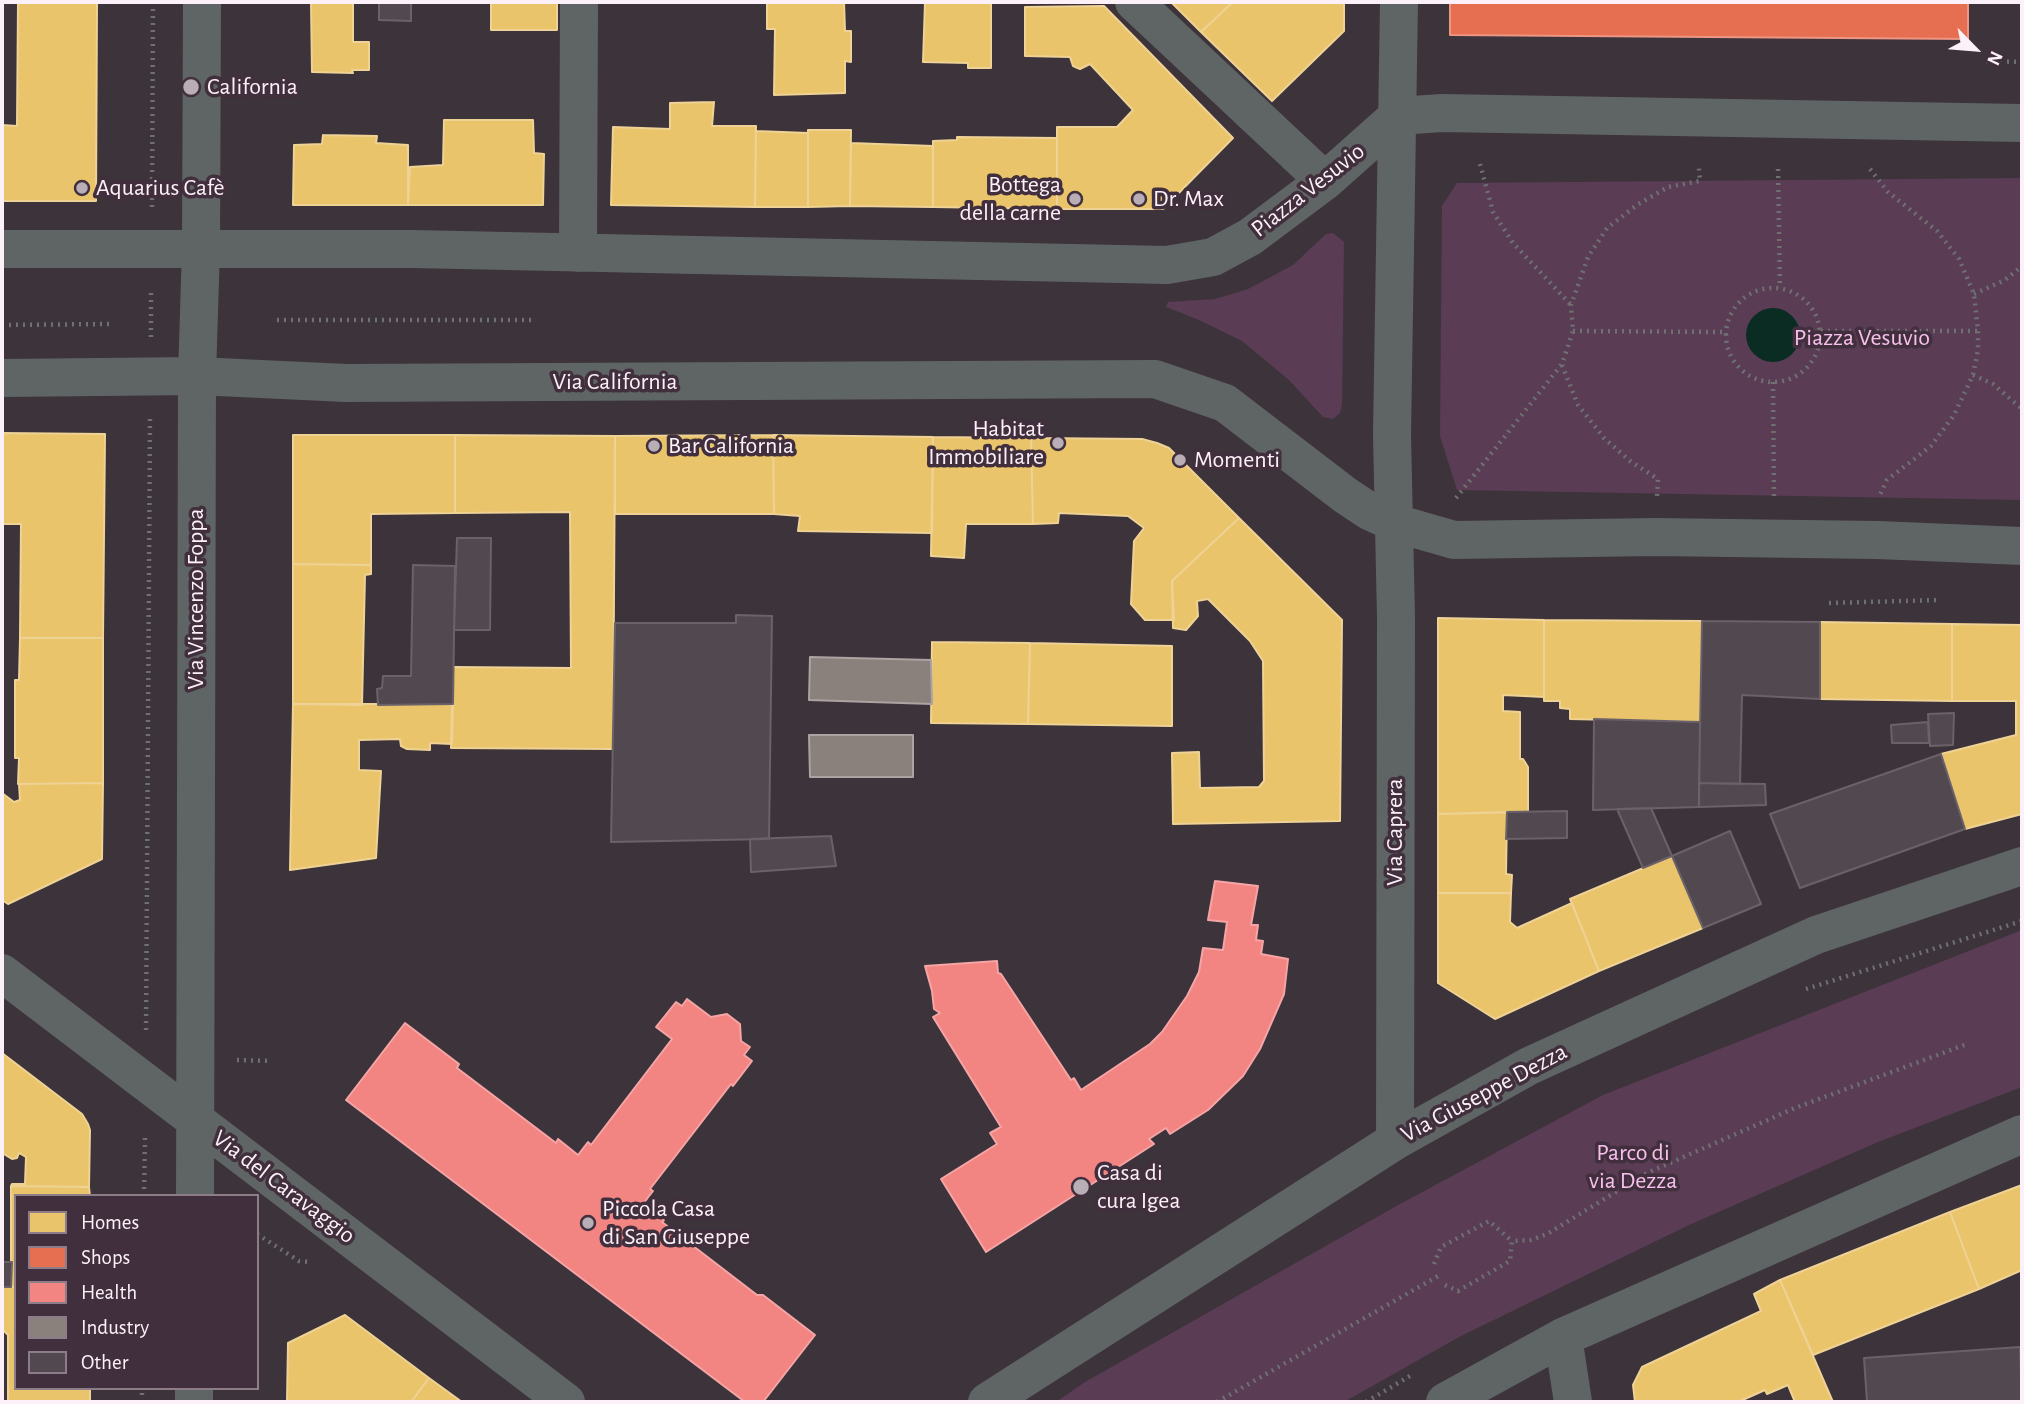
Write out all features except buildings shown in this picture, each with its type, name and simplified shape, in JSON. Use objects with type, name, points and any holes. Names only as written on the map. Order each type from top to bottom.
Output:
[{"type":"street","name":"Via Vincenzo Foppa","points":[[195,1194],[197,376],[201,248],[202,2]]},
{"type":"street","points":[[2,249],[413,249],[578,253],[579,2]]},
{"type":"street","points":[[1134,2],[1325,181]]},
{"type":"street","points":[[1398,2],[1398,116],[1443,113],[2022,122]]},
{"type":"street","name":"Piazza Vesuvio","points":[[578,253],[1167,265],[1213,257],[1250,237],[1325,181],[1398,116]]},
{"type":"street","name":"Piazza Vesuvio","points":[[1395,523],[1392,435],[1398,116]]},
{"type":"street","name":"Via California","points":[[2,378],[197,376],[346,383],[1155,379],[1225,403],[1345,495],[1369,511],[1395,523]]},
{"type":"street","points":[[1395,523],[1454,540],[1776,538],[2022,546]]},
{"type":"street","name":"Via Caprera","points":[[1395,523],[1395,1141]]},
{"type":"street","name":"Via Giuseppe Dezza","points":[[987,1402],[1395,1141],[1529,1066],[1816,935],[2022,866]]},
{"type":"street","name":"Via del Caravaggio","points":[[2,973],[566,1402]]},
{"type":"street","points":[[1445,1402],[1563,1337],[2022,1134]]},
{"type":"street","points":[[1563,1337],[1573,1402]]},
{"type":"path","points":[[144,1194],[153,2]]},
{"type":"path","points":[[1986,61],[2022,62]]},
{"type":"path","points":[[1480,164],[1493,212],[1513,243],[1571,305]]},
{"type":"path","points":[[1456,498],[1562,364],[1573,331],[1571,305],[1588,257],[1607,228],[1637,205],[1668,187],[1700,181],[1699,168]]},
{"type":"path","points":[[1778,169],[1780,288]]},
{"type":"path","points":[[1870,169],[1888,192],[1937,231],[1959,259],[1974,294],[1978,331],[1973,376],[1954,415],[1931,446],[1887,480],[1876,506]]},
{"type":"path","points":[[1974,294],[2005,280],[2022,266]]},
{"type":"path","points":[[1766,288],[1780,288],[1803,298],[1812,307],[1821,331],[1815,356],[1808,367],[1798,375],[1773,382],[1760,381],[1738,368],[1727,345],[1726,332],[1734,308],[1743,298],[1766,288]]},
{"type":"path","points":[[277,320],[531,320]]},
{"type":"path","points":[[2,325],[113,324]]},
{"type":"path","points":[[1573,331],[1726,332]]},
{"type":"path","points":[[1821,331],[1978,331]]},
{"type":"path","points":[[1562,364],[1578,405],[1604,438],[1630,461],[1658,479],[1656,537]]},
{"type":"path","points":[[1973,376],[1993,384],[2022,409]]},
{"type":"path","points":[[1773,382],[1776,538]]},
{"type":"path","points":[[1829,603],[1940,600]]},
{"type":"path","points":[[1799,991],[2022,921]]},
{"type":"path","points":[[1434,1264],[1441,1247],[1489,1222],[1512,1241],[1531,1240],[1546,1234],[1647,1173],[1782,1114],[1967,1044]]},
{"type":"path","points":[[237,1060],[272,1061]]},
{"type":"path","points":[[1445,1285],[1458,1291],[1510,1261],[1512,1241]]},
{"type":"path","points":[[1217,1402],[1440,1275]]},
{"type":"green space","name":"Piazza Vesuvio","points":[[2022,178],[2022,500],[1457,490],[1440,436],[1442,206],[1457,183]]},
{"type":"green space","points":[[1333,233],[1344,242],[1342,405],[1340,413],[1333,419],[1323,417],[1289,380],[1242,341],[1166,307],[1168,302],[1215,299],[1248,289],[1293,265],[1326,234]]},
{"type":"green space","name":"Parco di via Dezza","points":[[2022,930],[2022,1087],[1878,1142],[1689,1225],[1459,1337],[1344,1402],[1056,1402],[1085,1382],[1400,1204],[1603,1095]]},
{"type":"shaded area","points":[[1773,308],[1792,316],[1800,335],[1792,354],[1773,362],[1754,354],[1746,335],[1754,316]]},
{"type":"place","name":"California","points":[[191,87]]},
{"type":"place","name":"Aquarius Cafè","points":[[82,188]]},
{"type":"place","name":"Bottega della carne","points":[[1075,199]]},
{"type":"place","name":"Dr. Max","points":[[1139,199]]},
{"type":"place","name":"Habitat Immobiliare","points":[[1058,443]]},
{"type":"place","name":"Bar California","points":[[654,446]]},
{"type":"place","name":"Momenti","points":[[1180,460]]},
{"type":"place","name":"Casa di cura Igea","points":[[1081,1187]]},
{"type":"place","name":"Piccola Casa di San Giuseppe","points":[[588,1223]]}]
